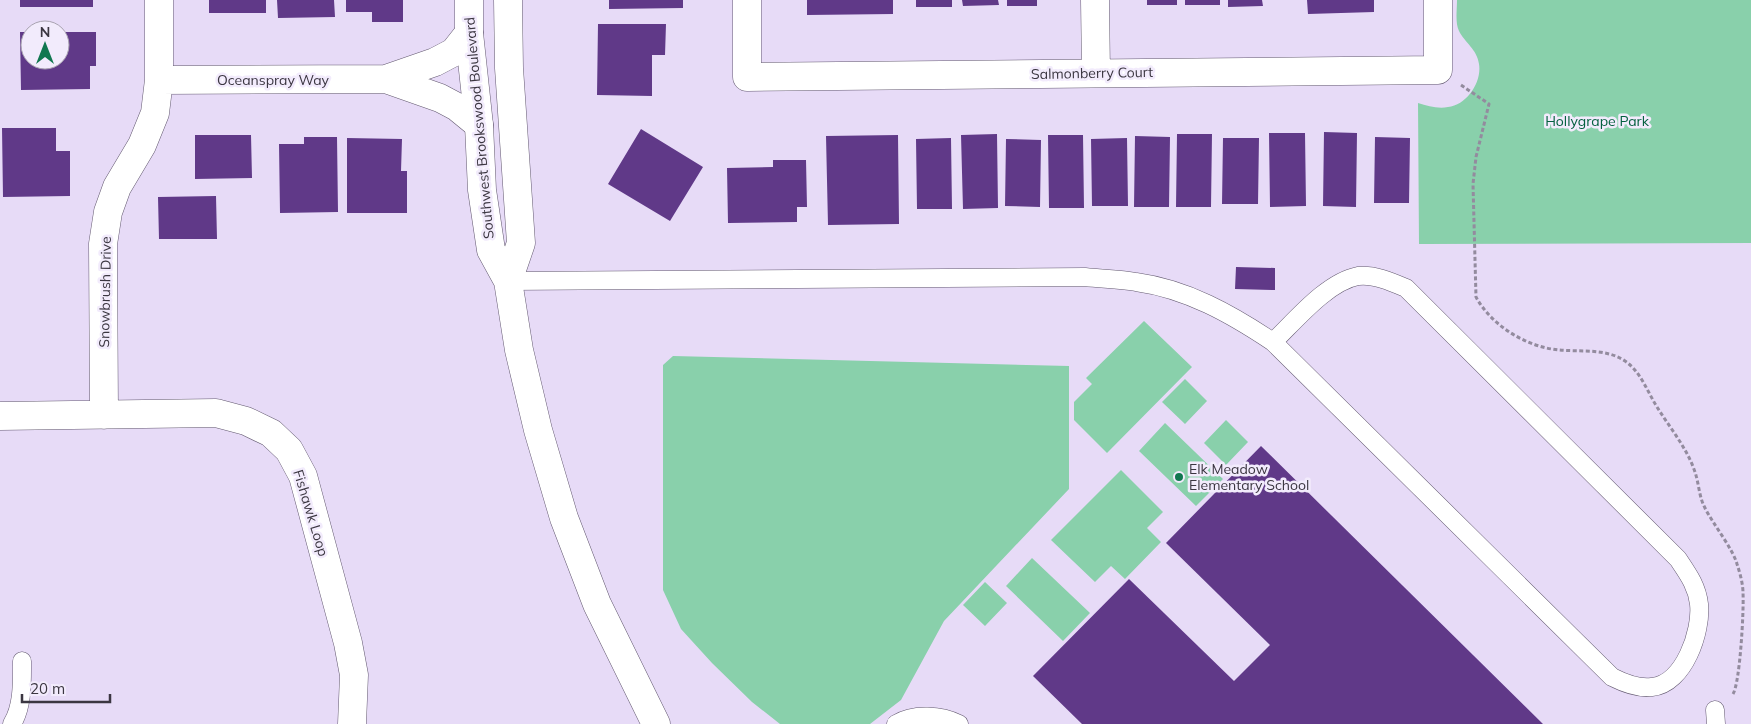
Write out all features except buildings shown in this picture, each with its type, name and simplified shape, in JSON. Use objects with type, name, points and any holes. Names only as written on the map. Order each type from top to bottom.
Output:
[{"type":"street","name":"Snowbrush Drive","points":[[104,415],[103,244],[108,212],[117,187],[142,145],[152,121],[159,80],[159,0]]},
{"type":"street","name":"Southwest Brookswood Boulevard","points":[[469,0],[469,33],[479,125],[482,190],[491,250],[508,281],[521,359],[538,430],[564,518],[597,604],[656,724]]},
{"type":"street","name":"Southwest Brookswood Boulevard","points":[[508,0],[509,68],[521,243],[508,281]]},
{"type":"street","name":"Salmonberry Court","points":[[747,0],[747,77],[1438,70]]},
{"type":"street","points":[[1095,0],[1096,73]]},
{"type":"street","points":[[1438,0],[1438,70]]},
{"type":"street","name":"Oceanspray Way","points":[[386,79],[441,59],[454,52],[469,33]]},
{"type":"street","name":"Oceanspray Way","points":[[159,80],[386,79],[440,98],[457,107],[479,125]]},
{"type":"street","name":"Fishawk Loop","points":[[0,416],[216,413],[246,421],[272,434],[290,450],[302,476],[348,643],[354,675],[352,724]]},
{"type":"lane","points":[[508,281],[1085,278],[1137,282],[1189,296],[1231,314],[1274,342],[1612,676],[1628,685],[1653,687],[1668,681],[1688,658],[1699,624],[1699,603],[1694,583],[1678,559],[1406,288],[1384,279],[1360,276],[1340,282],[1274,342]]},
{"type":"lane","points":[[12,724],[16,717],[22,691],[22,661]]},
{"type":"lane","points":[[896,724],[921,717],[946,718],[959,724]]},
{"type":"path","points":[[1438,70],[1489,104],[1476,157],[1473,184],[1476,297],[1484,312],[1496,323],[1542,347],[1606,353],[1624,360],[1638,373],[1653,402],[1684,447],[1695,472],[1701,500],[1736,561],[1743,592],[1741,637],[1734,693],[1716,717]]},
{"type":"green space","name":"Hollygrape Park","points":[[1457,0],[1751,0],[1751,243],[1419,244],[1418,103],[1440,108],[1455,105],[1472,92],[1478,78],[1479,64],[1476,54],[1458,28]]},
{"type":"green space","points":[[1144,321],[1192,367],[1107,453],[1074,420],[1074,402],[1092,384],[1086,378]]},
{"type":"green space","points":[[673,356],[1069,366],[1069,489],[944,621],[901,700],[870,724],[780,724],[752,702],[681,629],[663,590],[663,365]]},
{"type":"green space","points":[[1185,379],[1207,401],[1185,424],[1162,402]]},
{"type":"green space","points":[[1226,420],[1248,442],[1226,465],[1204,443]]},
{"type":"green space","points":[[1165,423],[1223,479],[1196,506],[1139,451]]},
{"type":"green space","points":[[1121,470],[1163,512],[1147,528],[1161,542],[1125,579],[1111,566],[1095,582],[1051,540]]},
{"type":"green space","points":[[1032,558],[1090,613],[1063,641],[1006,586]]},
{"type":"green space","points":[[985,582],[1007,603],[985,626],[963,605]]},
{"type":"place","name":"Elk Meadow Elementary School","points":[[1179,477]]}]
